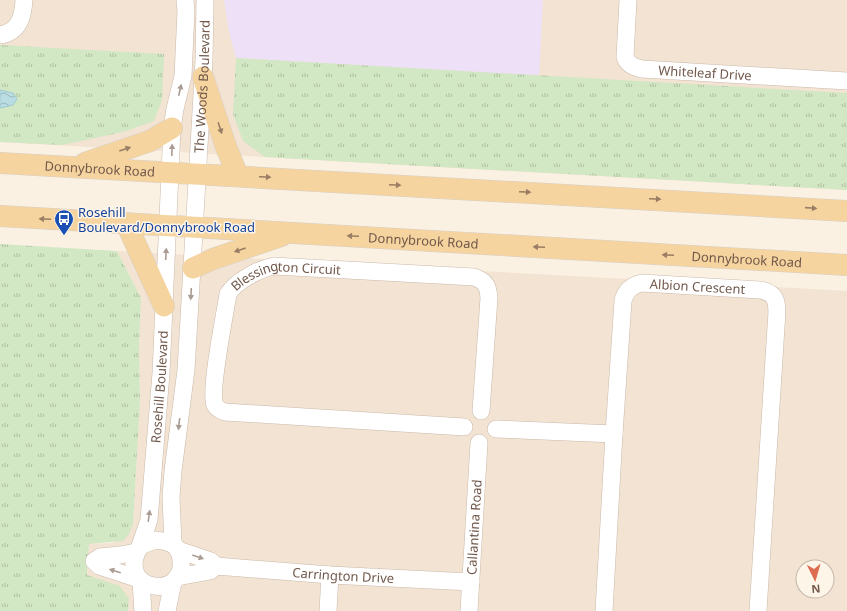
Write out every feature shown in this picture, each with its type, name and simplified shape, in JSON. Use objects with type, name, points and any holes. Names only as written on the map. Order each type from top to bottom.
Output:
[{"type":"main road","points":[[203,77],[226,148],[238,176]]},
{"type":"main road","points":[[76,167],[150,141],[172,128]]},
{"type":"main road","name":"Donnybrook Road","points":[[0,163],[847,211]]},
{"type":"main road","name":"Donnybrook Road","points":[[0,216],[847,265]]},
{"type":"main road","points":[[126,223],[164,306]]},
{"type":"main road","points":[[193,268],[214,259],[291,233]]},
{"type":"street","points":[[0,35],[9,33],[16,28],[23,13],[24,0]]},
{"type":"street","name":"The Woods Boulevard","points":[[168,226],[172,128],[183,76],[186,11],[185,0]]},
{"type":"street","name":"The Woods Boulevard","points":[[194,228],[203,77],[205,0]]},
{"type":"street","name":"Whiteleaf Drive","points":[[628,0],[625,57],[627,62],[633,67],[642,69],[847,81]]},
{"type":"street","name":"Rosehill Boulevard","points":[[138,549],[148,520],[152,492],[161,373],[168,226]]},
{"type":"street","name":"Rosehill Boulevard","points":[[176,547],[171,497],[186,370],[193,268],[194,228]]},
{"type":"street","name":"Blessington Circuit","points":[[464,427],[225,412],[220,410],[216,407],[214,386],[228,294],[236,284],[262,270],[274,266],[474,277],[482,280],[486,283],[489,289],[489,298],[481,411]]},
{"type":"street","name":"Albion Crescent","points":[[604,611],[623,301],[624,296],[631,287],[642,283],[765,290],[774,297],[777,305],[758,611]]},
{"type":"street","points":[[481,411],[491,416],[494,420],[496,429],[490,439],[479,443],[468,437],[464,427],[467,418],[471,414],[481,411]]},
{"type":"street","points":[[496,429],[614,434]]},
{"type":"street","name":"Callantina Road","points":[[469,611],[479,443]]},
{"type":"street","points":[[167,611],[175,580],[181,565],[176,547],[162,540],[155,540],[138,549],[120,555],[100,557],[94,561],[99,566],[155,586],[168,585],[175,580]]},
{"type":"street","name":"Carrington Drive","points":[[176,547],[211,561],[216,566],[330,575],[470,582]]},
{"type":"street","points":[[138,549],[135,559],[135,567],[140,580],[143,611]]},
{"type":"street","name":"Carrington Drive","points":[[175,580],[210,571],[216,566]]},
{"type":"street","points":[[328,611],[330,575]]},
{"type":"shaded area","points":[[0,0],[847,0],[847,190],[0,142]]},
{"type":"shaded area","points":[[224,0],[543,0],[539,76],[236,58],[229,32]]},
{"type":"shaded area","points":[[117,251],[847,291],[847,611],[128,611],[129,599],[87,576],[89,544],[113,543],[133,523],[140,402],[139,347],[141,298]]},
{"type":"green space","points":[[0,45],[164,54],[162,100],[154,121],[123,132],[62,145],[0,142]]},
{"type":"green space","points":[[236,58],[847,93],[847,190],[265,157],[243,141],[233,114]]},
{"type":"green space","points":[[0,244],[117,251],[141,298],[139,347],[140,402],[133,524],[129,534],[123,541],[89,544],[87,575],[120,586],[129,599],[128,611],[0,611]]},
{"type":"water","points":[[0,90],[13,93],[17,99],[13,105],[0,108]]},
{"type":"place","name":"Rosehill Boulevard/Donnybrook Road","points":[[64,236]]}]
